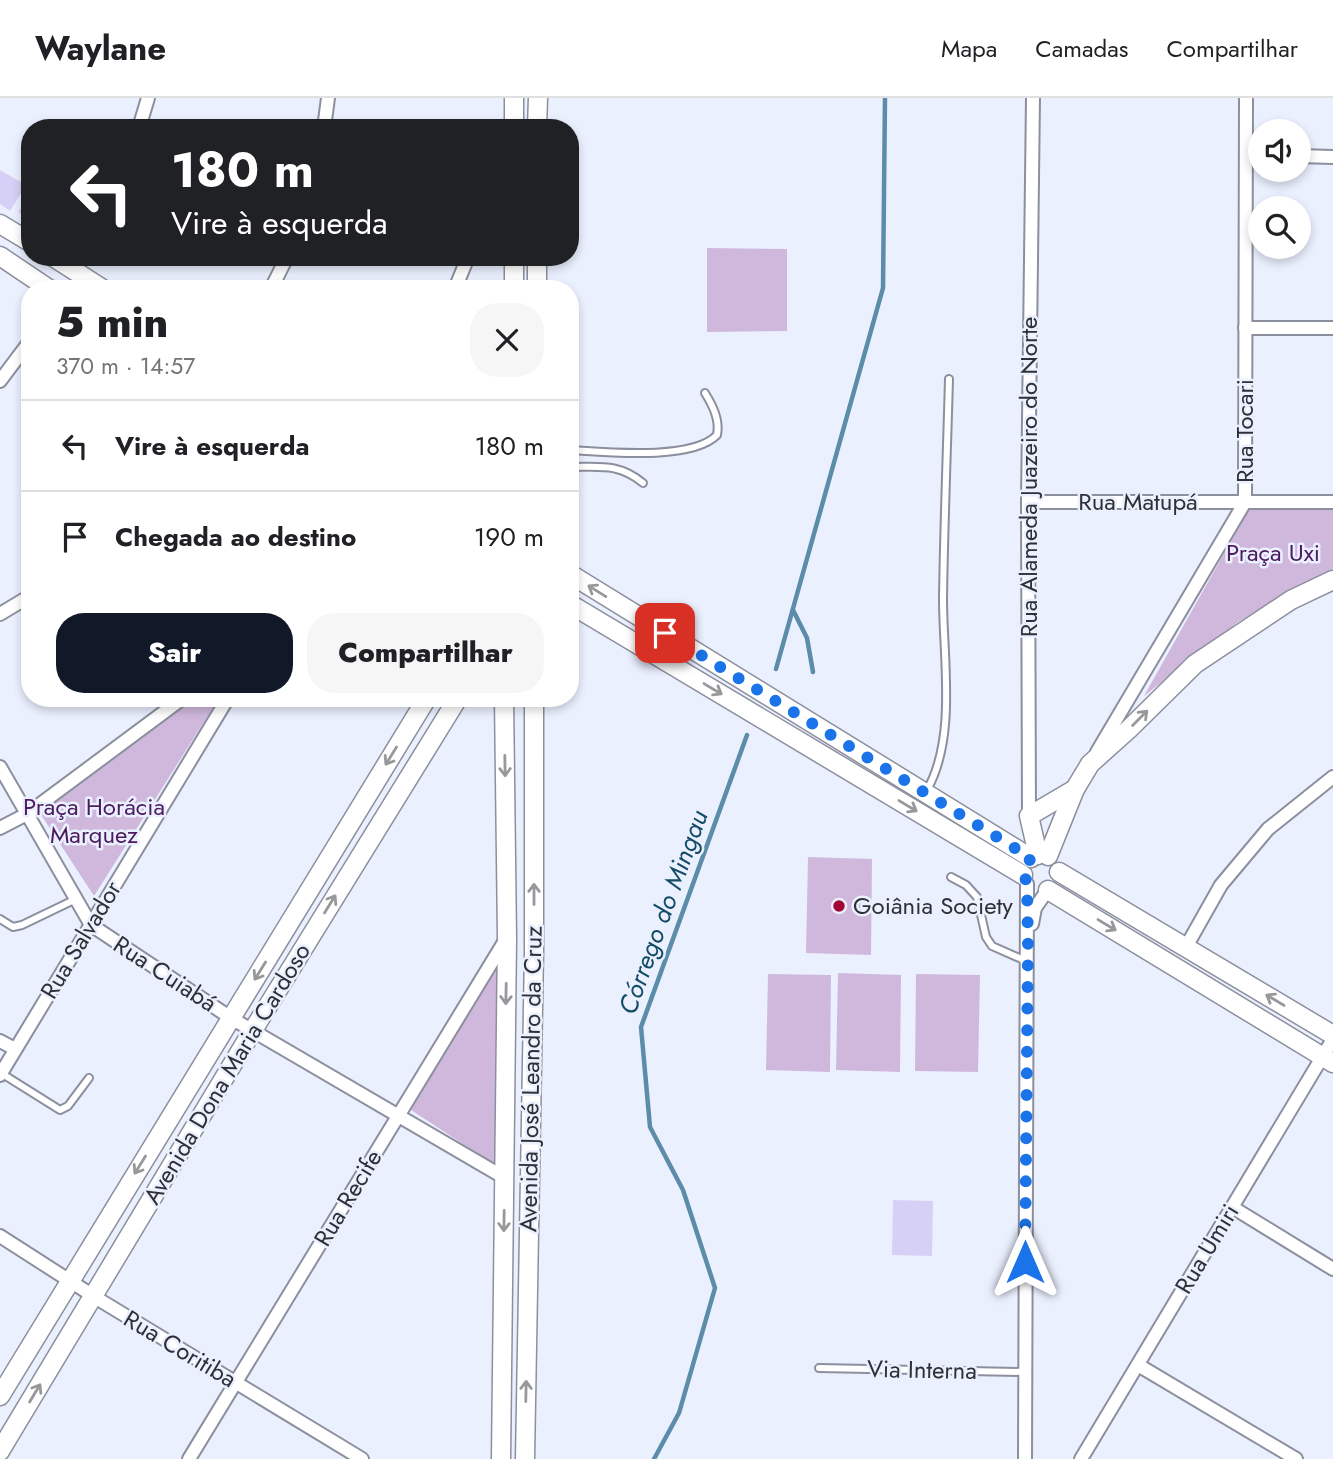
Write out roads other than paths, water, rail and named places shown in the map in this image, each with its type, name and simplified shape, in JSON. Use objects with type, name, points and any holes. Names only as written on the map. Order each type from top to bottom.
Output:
[{"type":"main road","points":[[514,98],[514,119]]},
{"type":"main road","points":[[537,98],[537,119]]},
{"type":"main road","points":[[0,223],[21,237]]},
{"type":"main road","points":[[0,256],[36,280]]},
{"type":"main road","points":[[79,266],[93,280]]},
{"type":"main road","points":[[579,580],[925,793],[1056,863],[1059,872],[1056,883],[1048,890]]},
{"type":"main road","points":[[1025,880],[1024,866],[1039,856],[1090,764],[1195,664],[1291,600],[1333,580]]},
{"type":"main road","points":[[579,609],[1025,880],[1036,891],[1048,890],[1328,1060]]},
{"type":"main road","name":"Avenida Dona Maria Cardoso","points":[[0,1396],[421,707]]},
{"type":"main road","name":"Avenida Dona Maria Cardoso","points":[[0,1451],[253,1030],[452,707]]},
{"type":"main road","name":"Avenida José Leandro da Cruz","points":[[501,1459],[507,938],[504,707]]},
{"type":"main road","name":"Avenida José Leandro da Cruz","points":[[525,1459],[534,951],[534,707]]},
{"type":"main road","points":[[1029,816],[1075,789]]},
{"type":"main road","name":"Rua Alameda Juazeiro do Norte","points":[[1029,816],[1039,856]]},
{"type":"main road","points":[[1059,872],[1333,1037]]},
{"type":"street","points":[[142,119],[148,98]]},
{"type":"street","points":[[325,119],[328,98]]},
{"type":"street","name":"Rua Alameda Juazeiro do Norte","points":[[1029,816],[1028,502],[1033,98]]},
{"type":"street","name":"Rua Tocari","points":[[1090,764],[1245,502],[1246,98]]},
{"type":"street","points":[[1311,156],[1333,157]]},
{"type":"street","points":[[1245,328],[1333,328]]},
{"type":"street","points":[[0,381],[21,353]]},
{"type":"street","name":"Rua Matupá","points":[[1028,502],[1333,502]]},
{"type":"street","points":[[0,614],[21,601]]},
{"type":"street","points":[[0,828],[27,814],[171,707]]},
{"type":"street","name":"Rua Salvador","points":[[0,1074],[223,707]]},
{"type":"street","name":"Rua Cuiabá","points":[[0,767],[91,925],[231,1017],[505,1178]]},
{"type":"street","points":[[1186,947],[1221,885],[1268,829],[1333,776]]},
{"type":"street","points":[[1025,880],[1028,945],[1024,1371],[1026,1459]]},
{"type":"street","points":[[1028,945],[1035,908],[1048,890]]},
{"type":"street","name":"Rua Recife","points":[[189,1459],[507,938]]},
{"type":"street","name":"Rua Umiri","points":[[1081,1459],[1232,1207],[1328,1060],[1333,1037]]},
{"type":"street","points":[[0,1041],[15,1049]]},
{"type":"street","points":[[1232,1207],[1333,1269]]},
{"type":"street","name":"Rua Coritiba","points":[[0,1236],[93,1296],[362,1459]]},
{"type":"street","points":[[1138,1364],[1296,1459]]},
{"type":"lane","points":[[925,793],[937,773],[946,714],[943,601],[949,379]]},
{"type":"lane","points":[[579,451],[667,452],[704,444],[717,435],[719,426],[705,393]]},
{"type":"lane","points":[[579,467],[618,468],[643,483]]},
{"type":"lane","points":[[951,877],[967,885],[978,897],[986,937],[992,946],[1027,962]]},
{"type":"lane","points":[[0,919],[13,927],[22,925],[76,899]]},
{"type":"lane","points":[[0,1074],[60,1110],[68,1106],[89,1078]]},
{"type":"lane","name":"Via Interna","points":[[819,1368],[1024,1371]]},
{"type":"waterway","name":"Córrego do Mingau","points":[[776,669],[883,288],[885,98]]},
{"type":"waterway","name":"Córrego do Mingau","points":[[793,610],[807,638],[813,672]]},
{"type":"waterway","name":"Córrego do Mingau","points":[[654,1459],[679,1413],[715,1288],[683,1190],[650,1127],[641,1027],[747,735]]},
{"type":"place","name":"Goiânia Society","points":[[839,906]]},
{"type":"park label","name":"Praça Uxi","points":[[1273,553]]},
{"type":"park label","name":"Praça Horácia Marquez","points":[[94,821]]}]
